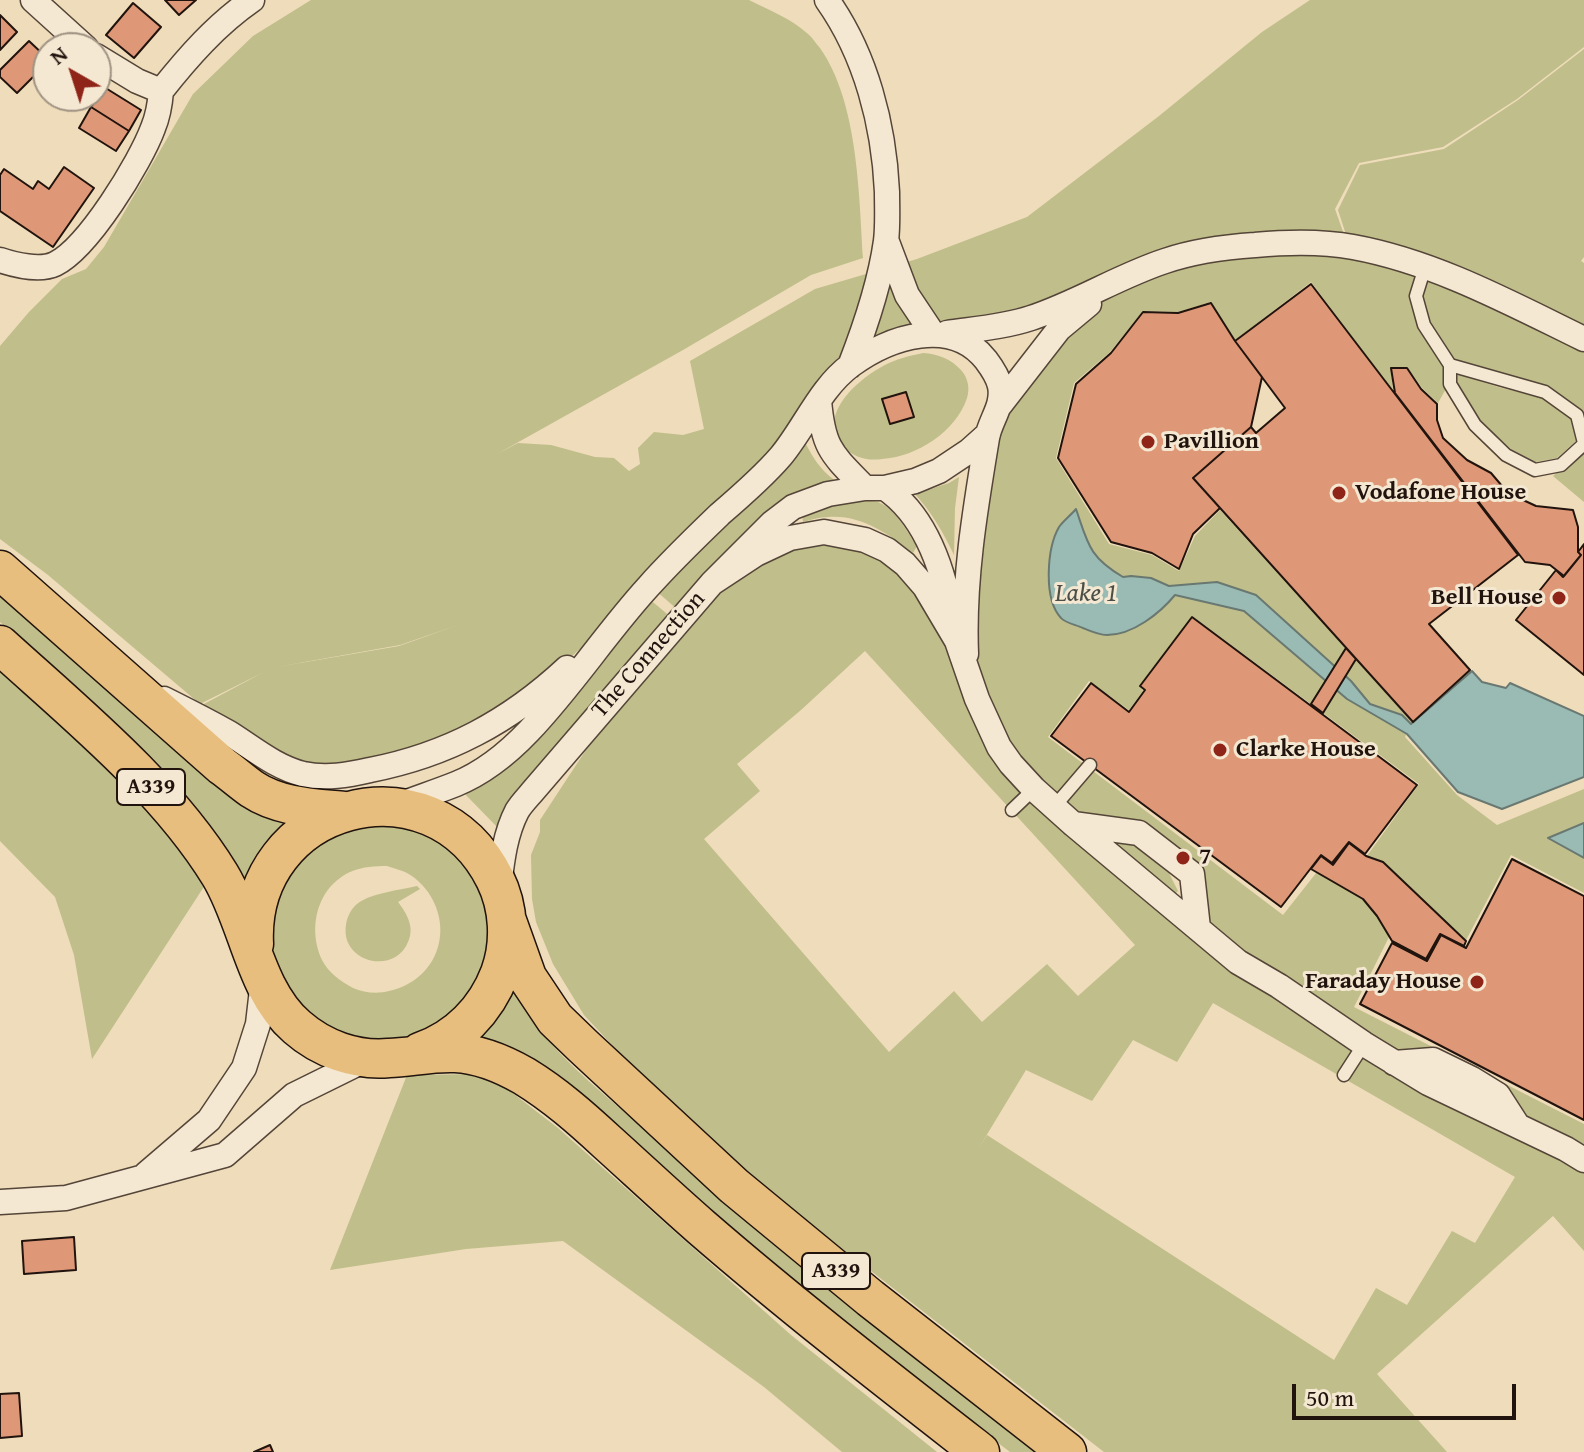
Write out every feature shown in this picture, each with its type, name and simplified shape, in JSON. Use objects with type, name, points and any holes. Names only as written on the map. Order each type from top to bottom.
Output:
[{"type":"highway","name":"A339","points":[[0,570],[222,766],[254,790],[279,802],[344,811]]},
{"type":"highway","name":"A339","points":[[0,645],[84,720],[158,794],[193,837],[220,875],[236,905],[260,972]]},
{"type":"highway","points":[[369,806],[394,807],[438,819],[475,847],[488,866],[503,904],[506,943],[494,987],[468,1024],[450,1038],[408,1056],[369,1058],[331,1049],[313,1040],[284,1014],[260,972],[254,941],[254,920],[265,879],[276,860],[298,837],[324,819],[344,811],[369,806]]},
{"type":"highway","name":"A339","points":[[503,904],[527,977],[555,1019],[734,1186],[870,1298],[1067,1452]]},
{"type":"highway","name":"A339","points":[[408,1056],[455,1053],[484,1057],[542,1088],[806,1317],[980,1452]]},
{"type":"street","points":[[33,0],[68,32]]},
{"type":"street","points":[[0,260],[33,266],[54,265],[69,254],[111,203],[147,143],[159,109],[161,91],[198,47],[252,0]]},
{"type":"street","points":[[827,0],[852,44],[866,79],[877,116],[886,178],[887,239],[866,323],[850,366]]},
{"type":"street","points":[[112,66],[161,91]]},
{"type":"street","points":[[887,239],[907,295],[937,334],[958,338],[983,356],[1000,386],[1000,405]]},
{"type":"street","points":[[1584,339],[1503,299],[1390,255],[1349,246],[1277,243],[1236,246],[1165,261],[1028,319],[992,327],[924,334],[877,349],[836,378],[819,400],[821,425],[826,443],[834,455],[875,488],[898,497],[914,518],[937,561],[957,641],[977,699],[999,747],[1034,789],[1238,962],[1428,1083],[1584,1160]]},
{"type":"street","points":[[967,668],[967,573],[974,510],[988,434],[1000,405],[1059,329],[1123,279]]},
{"type":"street","name":"The Connection","points":[[616,624],[666,568],[781,457],[819,400]]},
{"type":"street","points":[[875,488],[915,481],[939,471],[988,434]]},
{"type":"street","name":"The Connection","points":[[503,904],[506,842],[517,811],[712,583],[772,523],[793,507],[828,494],[875,488]]},
{"type":"street","points":[[712,583],[756,554],[790,538],[824,532],[844,535],[887,550],[905,564],[925,587],[957,641]]},
{"type":"street","points":[[120,675],[229,733],[268,760],[302,773],[327,777],[421,757],[496,724],[561,674],[616,624]]},
{"type":"street","points":[[394,807],[458,783],[489,765],[528,733],[616,624]]},
{"type":"street","points":[[1073,824],[1139,833],[1192,874],[1198,928]]},
{"type":"street","points":[[141,1179],[209,1120],[244,1068],[258,1024],[260,972]]},
{"type":"street","points":[[0,1202],[66,1198],[225,1155],[294,1095],[369,1058]]},
{"type":"lane","points":[[1425,267],[1416,296],[1424,325],[1450,365],[1450,384],[1475,425],[1506,455],[1535,470],[1561,465],[1584,443],[1577,415],[1545,392],[1450,365]]},
{"type":"lane","points":[[1054,807],[1090,765]]},
{"type":"lane","points":[[1012,810],[1034,789]]},
{"type":"lane","points":[[1344,1075],[1364,1044]]},
{"type":"shaded area","points":[[311,0],[749,0],[788,19],[811,37],[833,70],[849,121],[858,178],[863,258],[811,275],[497,454],[518,443],[551,445],[595,457],[614,458],[629,471],[640,464],[638,448],[654,432],[683,435],[704,429],[690,361],[815,289],[917,259],[1027,217],[1262,32],[1310,0],[1584,0],[1584,47],[1517,99],[1443,147],[1359,163],[1335,209],[1347,243],[1279,237],[1028,313],[899,333],[793,432],[611,620],[557,670],[454,739],[354,767],[303,767],[202,705],[264,672],[200,704],[48,575],[0,539],[0,346],[62,279],[86,269],[104,247],[193,94],[253,36]],"holes":[[[461,624],[399,646],[271,668],[400,645]]]},
{"type":"shaded area","points":[[1584,49],[1584,257],[1581,261],[1584,263],[1584,337],[1349,244],[1338,210],[1360,165],[1444,149],[1518,100]]},
{"type":"shaded area","points":[[1350,247],[1584,341],[1584,433],[1579,413],[1547,391],[1449,364],[1448,385],[1438,403],[1407,367],[1391,367],[1393,391],[1311,282],[1235,340],[1211,302],[1178,312],[1143,311],[1110,352],[1074,383],[1056,458],[1109,544],[1152,555],[1179,571],[1195,536],[1220,510],[1412,722],[1405,737],[1457,795],[1497,825],[1584,789],[1584,893],[1511,855],[1464,944],[1364,860],[1419,784],[1192,616],[1139,686],[1143,691],[1129,710],[1089,681],[1048,737],[1283,915],[1324,863],[1395,925],[1354,1007],[1584,1124],[1584,1158],[1396,1059],[1204,926],[1197,872],[1140,828],[1073,821],[993,729],[968,624],[990,434],[1091,303],[1165,262]]},
{"type":"shaded area","points":[[923,353],[949,360],[965,376],[967,398],[954,422],[921,448],[895,457],[876,460],[861,458],[843,446],[836,435],[834,423],[843,400],[862,380],[883,366]]},
{"type":"shaded area","points":[[1457,374],[1543,398],[1571,418],[1576,441],[1557,458],[1536,462],[1511,449],[1480,421],[1456,381]]},
{"type":"shaded area","points":[[805,442],[817,463],[834,480],[789,499],[678,610],[655,590]]},
{"type":"shaded area","points":[[1584,446],[1584,502],[1553,476]]},
{"type":"shaded area","points":[[959,477],[954,555],[937,523],[915,494]]},
{"type":"shaded area","points":[[866,501],[886,506],[896,516],[917,546],[913,553],[884,532],[863,522],[825,517],[803,522],[802,515],[834,505]]},
{"type":"shaded area","points":[[791,541],[866,544],[922,589],[989,732],[1197,931],[1584,1163],[1584,1251],[1553,1216],[1377,1374],[1447,1452],[1104,1452],[750,1177],[626,1060],[584,1015],[553,964],[536,922],[531,855],[540,832],[540,820],[624,692],[713,584]],"holes":[[[865,651],[1135,945],[1078,996],[1047,964],[982,1022],[954,991],[889,1052],[704,839],[760,791],[737,764]],[[1213,1003],[1515,1177],[1475,1243],[1452,1231],[1407,1305],[1376,1288],[1334,1360],[987,1135],[977,1151],[1026,1070],[1092,1101],[1133,1040],[1177,1062]]]},
{"type":"shaded area","points":[[0,594],[298,825],[247,894],[96,706],[0,622]]},
{"type":"shaded area","points":[[648,598],[672,618],[500,830],[463,792]]},
{"type":"shaded area","points":[[0,670],[147,805],[207,882],[92,1059],[74,955],[55,897],[0,841]]},
{"type":"shaded area","points":[[374,823],[411,827],[445,843],[480,887],[490,924],[486,962],[469,996],[442,1023],[407,1038],[388,1041],[352,1038],[319,1023],[292,998],[276,966],[272,948],[273,912],[285,878],[322,839]],"holes":[[[369,867],[389,867],[412,876],[428,892],[436,907],[440,938],[429,966],[419,977],[389,991],[366,992],[353,988],[325,965],[317,945],[317,915],[329,888],[340,878]]]},
{"type":"shaded area","points":[[1132,844],[1169,873],[1178,891],[1174,895],[1112,845]]},
{"type":"shaded area","points":[[417,886],[420,889],[398,902],[407,916],[411,931],[401,953],[381,961],[359,956],[346,938],[346,925],[355,906],[378,895]]},
{"type":"shaded area","points":[[515,986],[538,1027],[589,1082],[790,1253],[1040,1452],[1010,1452],[929,1390],[780,1270],[572,1088],[473,1038]]},
{"type":"shaded area","points":[[479,1074],[510,1091],[558,1128],[791,1335],[937,1452],[842,1452],[764,1387],[563,1241],[466,1249],[330,1270],[407,1075]]},
{"type":"water","name":"Lake 1","points":[[1076,509],[1091,549],[1112,570],[1123,577],[1151,578],[1169,586],[1217,582],[1256,595],[1351,681],[1370,704],[1402,715],[1411,724],[1472,671],[1482,682],[1506,688],[1510,683],[1584,716],[1584,777],[1502,809],[1458,792],[1407,734],[1347,699],[1244,611],[1175,595],[1145,622],[1117,634],[1098,634],[1065,621],[1051,599],[1050,560],[1059,527]]},
{"type":"water","points":[[1584,823],[1584,858],[1548,838]]},
{"type":"building","points":[[165,0],[196,0],[179,15]]},
{"type":"building","points":[[133,3],[161,27],[134,58],[112,40],[112,32],[109,32]]},
{"type":"building","points":[[0,15],[17,32],[0,50]]},
{"type":"building","points":[[29,41],[32,44],[32,78],[17,93],[0,77],[0,70]]},
{"type":"building","points":[[112,92],[141,110],[129,131],[99,112],[112,112]]},
{"type":"building","points":[[88,112],[99,112],[129,131],[116,151],[79,128]]},
{"type":"building","points":[[64,167],[94,188],[53,247],[0,211],[0,175],[4,169],[33,189],[38,181],[49,189]]},
{"type":"building","name":"Vodafone House","points":[[1311,284],[1518,555],[1429,624],[1470,670],[1413,722],[1193,478],[1251,427],[1256,433],[1285,408],[1235,341]]},
{"type":"building","name":"Pavillion","points":[[1211,303],[1262,377],[1251,427],[1193,478],[1220,508],[1193,534],[1179,569],[1152,553],[1111,542],[1058,458],[1076,384],[1111,353],[1143,312],[1178,313]]},
{"type":"building","points":[[1391,368],[1407,368],[1421,389],[1437,404],[1437,420],[1443,438],[1467,460],[1491,473],[1508,493],[1536,506],[1573,510],[1578,527],[1578,552],[1581,555],[1564,576],[1550,565],[1525,562],[1395,393]]},
{"type":"building","points":[[906,392],[914,417],[890,424],[882,399]]},
{"type":"building","name":"Bell House","points":[[1584,544],[1584,675],[1516,620],[1556,570],[1563,577],[1581,555],[1578,552]]},
{"type":"building","name":"Clarke House","points":[[1192,617],[1417,785],[1365,854],[1349,842],[1332,863],[1321,855],[1281,907],[1051,736],[1091,683],[1129,712],[1145,690],[1140,686]]},
{"type":"building","points":[[1346,648],[1356,659],[1323,713],[1311,704]]},
{"type":"building","points":[[1349,843],[1366,856],[1383,862],[1466,941],[1464,946],[1440,934],[1426,959],[1392,941],[1363,899],[1311,869],[1321,856],[1333,865]]},
{"type":"building","name":"Faraday House","points":[[1512,859],[1584,896],[1584,1120],[1360,1004],[1392,943],[1427,961],[1441,935],[1466,948]]},
{"type":"building","points":[[74,1237],[76,1270],[24,1274],[22,1241]]},
{"type":"building","points":[[19,1393],[22,1436],[0,1438],[0,1394]]},
{"type":"building","points":[[270,1445],[273,1452],[254,1452]]},
{"type":"place","name":"Pavillion","points":[[1148,442]]},
{"type":"place","name":"Vodafone House","points":[[1339,493]]},
{"type":"place","name":"Bell House","points":[[1559,598]]},
{"type":"place","name":"Clarke House","points":[[1220,750]]},
{"type":"place","name":"7","points":[[1183,858]]},
{"type":"place","name":"Faraday House","points":[[1477,982]]}]
